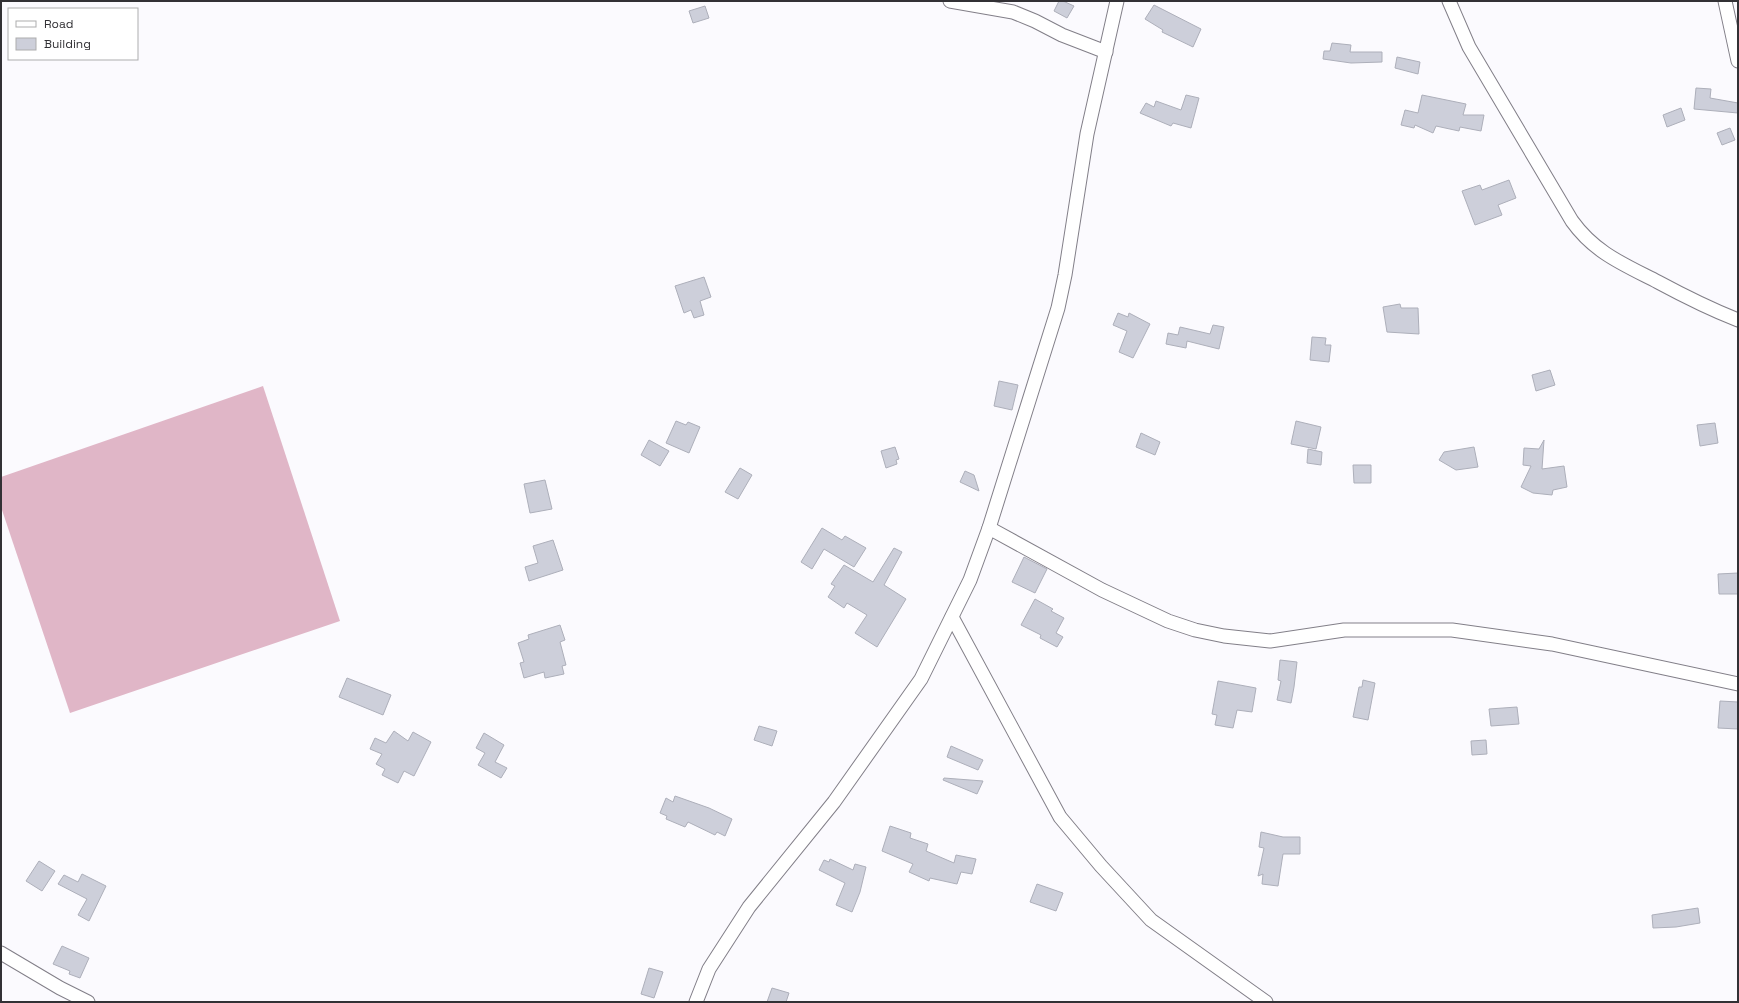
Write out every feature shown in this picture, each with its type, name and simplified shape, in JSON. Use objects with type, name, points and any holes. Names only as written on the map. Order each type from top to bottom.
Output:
[{"type":"street","points":[[950,1],[1013,12],[1035,21],[1062,35],[1106,52]]},
{"type":"street","points":[[696,1002],[709,969],[724,944],[768,882],[834,802],[921,679],[970,580],[989,528],[1058,308],[1065,275],[1087,134],[1117,1]]},
{"type":"street","points":[[1449,1],[1469,47],[1583,236],[1608,256],[1708,308],[1738,320]]},
{"type":"street","points":[[1725,1],[1738,61]]},
{"type":"street","points":[[989,528],[1102,590],[1168,621],[1195,630],[1224,636],[1270,641],[1344,630],[1452,630],[1552,644],[1738,684]]},
{"type":"street","points":[[952,617],[1060,816],[1101,866],[1151,920],[1266,1002]]},
{"type":"street","points":[[1,953],[60,988],[88,1002]]},
{"type":"shaded area","points":[[263,386],[340,621],[70,713],[1,507],[1,477]]},
{"type":"building","points":[[1059,1],[1063,1],[1074,6],[1067,18],[1054,11]]},
{"type":"building","points":[[1154,5],[1201,29],[1193,47],[1162,32],[1163,30],[1145,19]]},
{"type":"building","points":[[705,6],[709,18],[693,23],[689,11]]},
{"type":"building","points":[[1332,43],[1351,45],[1350,52],[1382,52],[1382,62],[1351,63],[1323,59],[1324,51],[1330,51]]},
{"type":"building","points":[[1397,57],[1420,62],[1418,74],[1395,68]]},
{"type":"building","points":[[1696,88],[1711,89],[1710,98],[1738,103],[1738,113],[1694,109]]},
{"type":"building","points":[[1186,95],[1199,98],[1191,128],[1173,123],[1171,126],[1140,113],[1146,103],[1154,107],[1156,101],[1181,110]]},
{"type":"building","points":[[1422,95],[1466,104],[1463,115],[1484,115],[1481,131],[1460,127],[1459,131],[1436,126],[1433,133],[1415,125],[1414,128],[1401,125],[1405,110],[1418,113]]},
{"type":"building","points":[[1681,108],[1685,120],[1667,127],[1663,115]]},
{"type":"building","points":[[1730,128],[1735,140],[1722,145],[1717,133]]},
{"type":"building","points":[[1509,180],[1516,198],[1498,205],[1502,215],[1475,225],[1462,191],[1480,185],[1482,190]]},
{"type":"building","points":[[704,277],[711,297],[700,301],[704,315],[694,318],[691,310],[684,313],[675,286]]},
{"type":"building","points":[[1400,304],[1401,308],[1418,308],[1419,334],[1387,332],[1383,307]]},
{"type":"building","points":[[1118,313],[1128,317],[1129,313],[1150,324],[1133,358],[1119,352],[1127,331],[1113,325]]},
{"type":"building","points":[[1213,325],[1224,327],[1219,349],[1187,341],[1186,348],[1166,344],[1168,333],[1178,335],[1180,327],[1210,334]]},
{"type":"building","points":[[1312,337],[1326,338],[1325,345],[1331,345],[1329,362],[1310,360]]},
{"type":"building","points":[[1550,370],[1555,385],[1536,391],[1532,375]]},
{"type":"building","points":[[999,381],[1018,385],[1012,410],[994,406]]},
{"type":"building","points":[[676,421],[686,425],[688,422],[700,427],[689,453],[666,443]]},
{"type":"building","points":[[1296,421],[1321,427],[1316,449],[1291,444]]},
{"type":"building","points":[[1715,423],[1718,443],[1700,446],[1697,425]]},
{"type":"building","points":[[1141,433],[1160,442],[1155,455],[1136,447]]},
{"type":"building","points":[[649,440],[669,451],[660,466],[641,455]]},
{"type":"building","points":[[1544,440],[1542,469],[1564,466],[1567,487],[1553,490],[1552,495],[1533,493],[1521,487],[1531,466],[1523,465],[1524,448],[1539,449]]},
{"type":"building","points":[[895,447],[899,459],[896,460],[897,464],[886,468],[881,451]]},
{"type":"building","points":[[1474,447],[1478,467],[1456,470],[1439,460],[1444,452]]},
{"type":"building","points":[[1308,449],[1322,452],[1321,465],[1307,463]]},
{"type":"building","points":[[1353,465],[1371,465],[1371,483],[1354,483]]},
{"type":"building","points":[[740,468],[752,475],[738,499],[725,492]]},
{"type":"building","points":[[965,471],[974,475],[979,491],[960,482]]},
{"type":"building","points":[[545,480],[552,509],[530,513],[524,484]]},
{"type":"building","points":[[822,528],[842,540],[845,536],[866,548],[854,567],[824,549],[812,569],[801,562]]},
{"type":"building","points":[[553,540],[563,570],[529,581],[525,567],[538,563],[533,546]]},
{"type":"building","points":[[894,548],[902,552],[884,585],[906,599],[877,647],[855,633],[867,615],[847,603],[844,608],[828,597],[835,586],[831,584],[844,565],[873,582]]},
{"type":"building","points":[[1024,557],[1047,569],[1035,593],[1012,582]]},
{"type":"building","points":[[1738,573],[1738,594],[1719,594],[1718,574]]},
{"type":"building","points":[[1035,599],[1053,609],[1051,611],[1064,618],[1056,633],[1063,637],[1057,647],[1040,638],[1041,635],[1021,625]]},
{"type":"building","points":[[560,625],[565,640],[560,642],[566,665],[562,666],[564,674],[545,678],[544,672],[524,678],[520,663],[524,662],[518,643],[529,639],[528,635]]},
{"type":"building","points":[[1280,660],[1297,662],[1291,703],[1277,700],[1281,681],[1278,680]]},
{"type":"building","points":[[347,678],[391,695],[383,715],[339,697]]},
{"type":"building","points":[[1363,680],[1375,683],[1368,720],[1353,717],[1359,687],[1362,687]]},
{"type":"building","points":[[1218,681],[1256,688],[1252,712],[1237,710],[1233,728],[1215,725],[1217,715],[1212,714]]},
{"type":"building","points":[[1720,701],[1738,702],[1738,729],[1718,728]]},
{"type":"building","points":[[1517,707],[1519,724],[1491,726],[1489,709]]},
{"type":"building","points":[[759,726],[777,731],[772,746],[754,740]]},
{"type":"building","points":[[394,731],[408,741],[413,732],[431,742],[414,776],[404,771],[398,783],[382,775],[385,769],[376,764],[382,754],[370,749],[375,738],[386,743]]},
{"type":"building","points":[[484,733],[504,745],[495,762],[507,768],[501,778],[478,765],[485,753],[476,748]]},
{"type":"building","points":[[1486,740],[1487,754],[1472,755],[1471,741]]},
{"type":"building","points":[[951,746],[983,760],[978,770],[947,757]]},
{"type":"building","points":[[944,778],[983,781],[977,794],[943,780]]},
{"type":"building","points":[[675,796],[709,808],[732,819],[725,836],[717,832],[715,835],[688,822],[685,827],[666,819],[667,816],[660,813],[666,798],[673,802]]},
{"type":"building","points":[[890,826],[911,833],[910,838],[928,844],[926,851],[954,863],[956,855],[976,859],[972,874],[961,872],[957,884],[930,878],[929,881],[909,872],[913,864],[882,851]]},
{"type":"building","points":[[1261,832],[1283,837],[1300,837],[1300,854],[1283,854],[1278,886],[1262,884],[1263,874],[1258,876],[1264,848],[1259,847]]},
{"type":"building","points":[[830,859],[853,870],[855,864],[866,867],[860,892],[852,912],[836,905],[845,883],[819,870],[824,860],[829,862]]},
{"type":"building","points":[[39,861],[55,871],[42,891],[26,881]]},
{"type":"building","points":[[82,874],[106,886],[89,921],[78,915],[87,899],[58,884],[64,875],[78,882]]},
{"type":"building","points":[[1037,884],[1063,893],[1056,911],[1030,902]]},
{"type":"building","points":[[1698,908],[1700,923],[1676,927],[1653,928],[1652,915]]},
{"type":"building","points":[[62,946],[89,958],[80,978],[69,974],[70,971],[53,964]]},
{"type":"building","points":[[649,968],[663,972],[654,998],[641,994]]},
{"type":"building","points":[[772,988],[789,993],[786,1002],[767,1002]]}]
